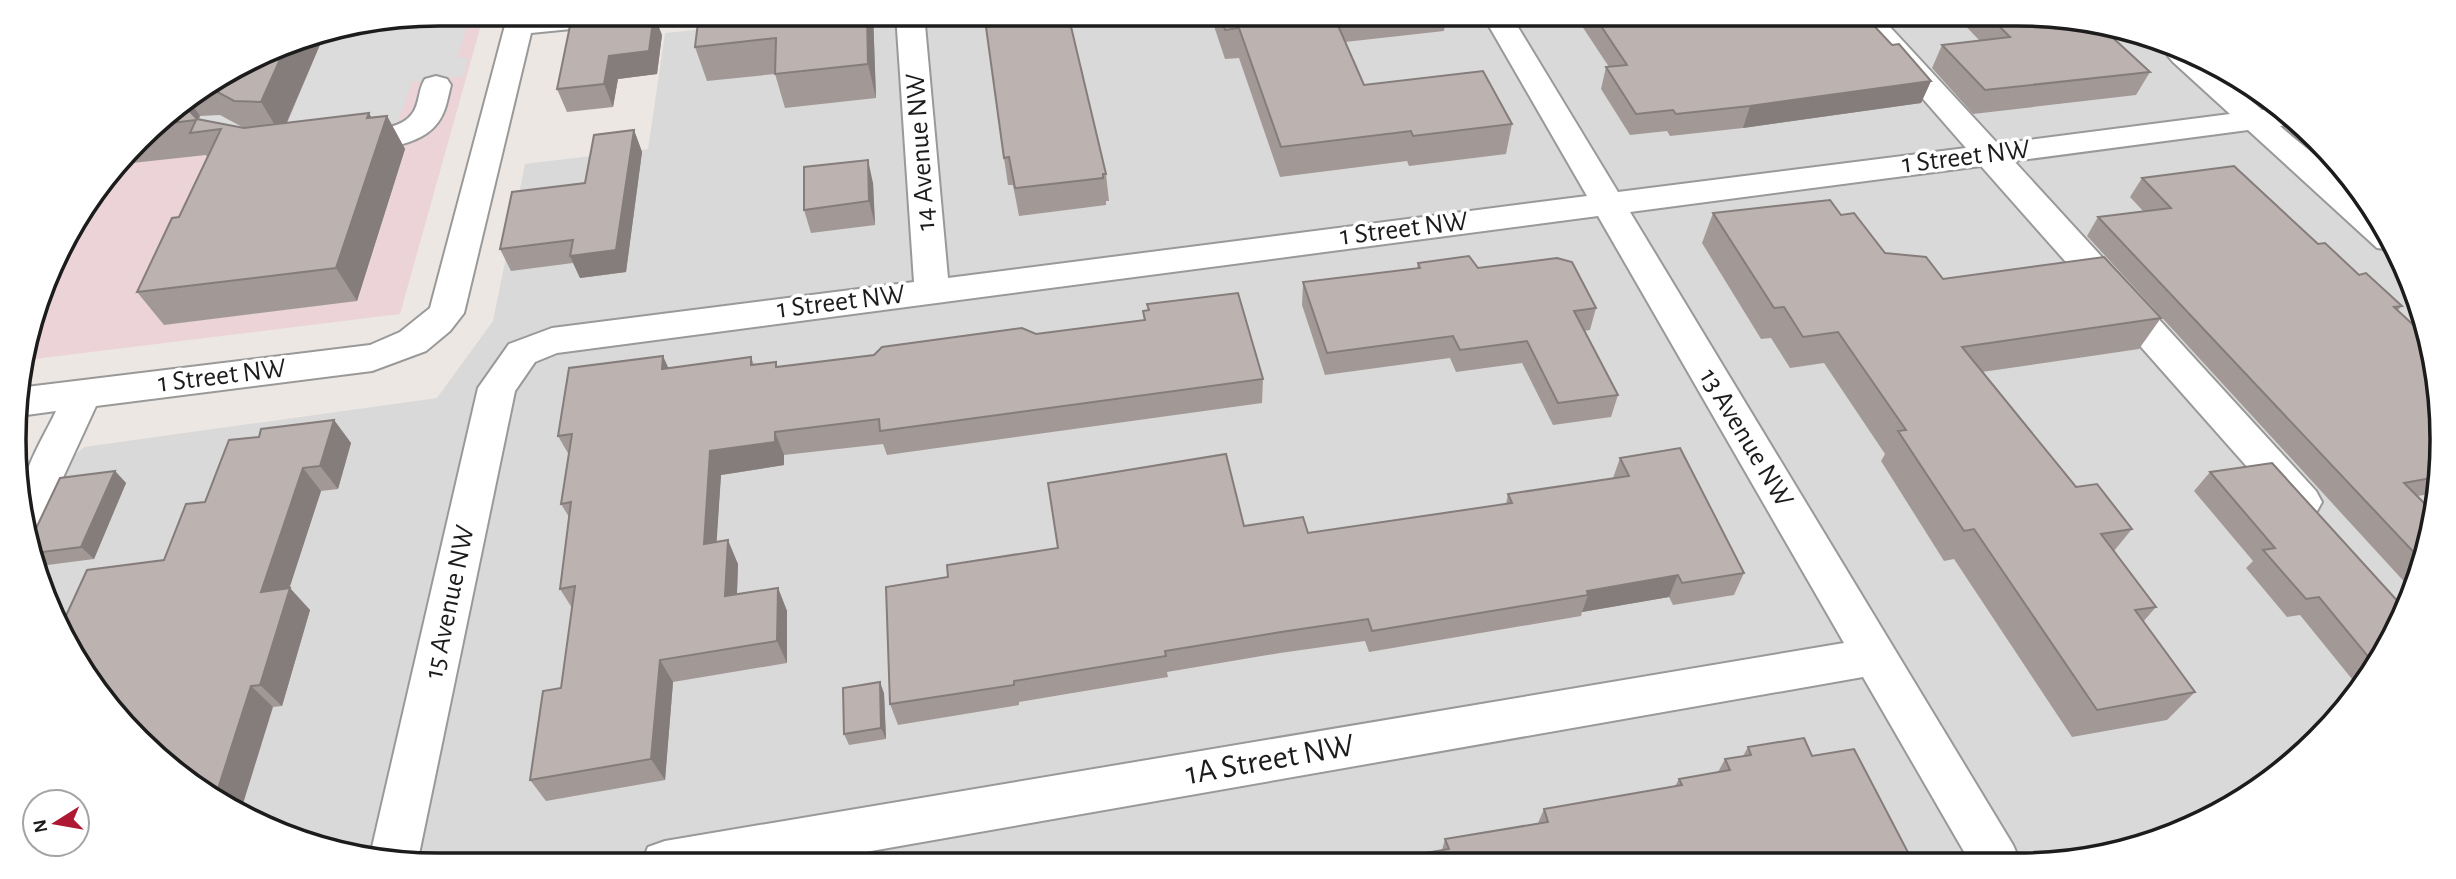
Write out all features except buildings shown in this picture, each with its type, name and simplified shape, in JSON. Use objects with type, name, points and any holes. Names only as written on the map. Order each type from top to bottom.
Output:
[{"type":"street","name":"1 Street NW","points":[[28,401],[372,358],[404,348],[423,338],[446,313],[519,26]]},
{"type":"street","name":"14 Avenue NW","points":[[911,26],[932,290]]},
{"type":"street","name":"13 Avenue NW","points":[[1503,26],[1991,853]]},
{"type":"street","points":[[1874,26],[2325,528]]},
{"type":"street","points":[[2196,68],[2365,219]]},
{"type":"street","points":[[316,142],[392,134],[415,128],[427,118],[436,85]]},
{"type":"street","name":"1 Street NW","points":[[522,353],[567,338],[2275,118]]},
{"type":"street","name":"15 Avenue NW","points":[[396,850],[496,388],[522,353]]},
{"type":"street","points":[[31,503],[83,394]]},
{"type":"street","name":"1A Street NW","points":[[729,853],[1875,656]]},
{"type":"shaded area","points":[[467,26],[457,58],[468,58],[463,76],[412,82],[397,123],[281,135],[219,153],[141,162],[150,145],[188,112],[233,82],[281,58],[359,34],[412,27]]},
{"type":"shaded area","points":[[481,26],[400,314],[34,359],[58,281],[96,210],[147,147],[199,104],[401,28]]},
{"type":"shaded area","points":[[734,26],[2016,26],[2070,30],[2123,40],[2199,69],[2268,112],[2309,147],[2327,167],[2374,233],[2408,307],[2426,386],[2429,467],[2416,546],[2398,598],[2360,669],[2327,712],[2289,750],[2246,783],[2175,821],[2123,839],[2044,852],[440,853],[386,849],[333,839],[281,821],[233,797],[188,767],[147,732],[96,669],[58,598],[40,546],[32,504],[40,487],[84,447],[437,398],[493,321],[525,164],[648,149],[665,33]]}]
